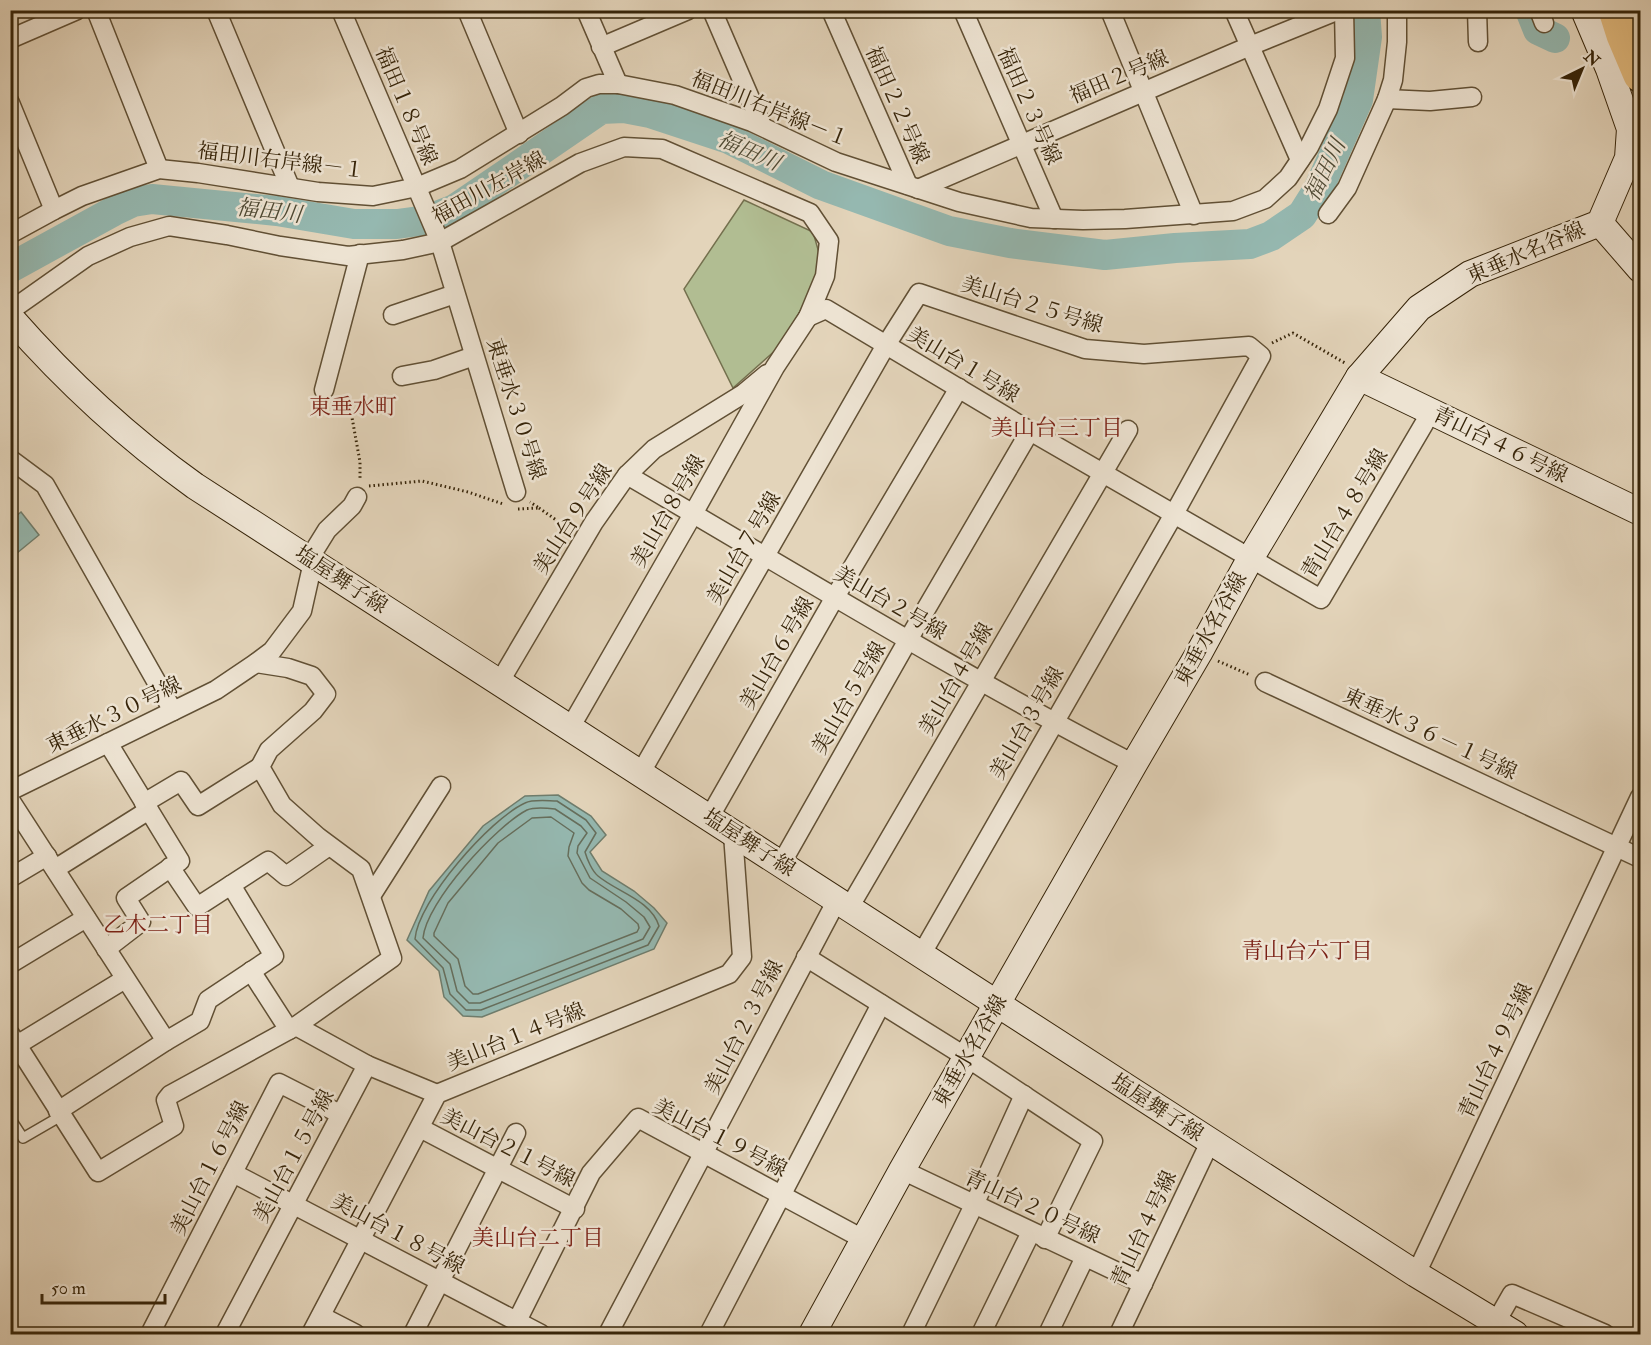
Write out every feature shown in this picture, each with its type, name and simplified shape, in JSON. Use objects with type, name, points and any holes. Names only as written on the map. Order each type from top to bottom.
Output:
[{"type":"highway","points":[[1619,23],[1641,66]]},
{"type":"highway","points":[[1619,23],[1641,75]]},
{"type":"street","points":[[10,39],[77,10]]},
{"type":"street","points":[[96,10],[159,169]]},
{"type":"street","points":[[216,10],[290,187]]},
{"type":"street","name":"福田１８号線","points":[[341,10],[440,242]]},
{"type":"street","points":[[467,10],[519,134]]},
{"type":"street","points":[[586,10],[618,84]]},
{"type":"street","points":[[601,47],[688,10]]},
{"type":"street","points":[[712,10],[762,126]]},
{"type":"street","name":"福田２２号線","points":[[831,10],[913,187]]},
{"type":"street","name":"福田２３号線","points":[[963,10],[1053,219]]},
{"type":"street","points":[[1110,10],[1194,215]]},
{"type":"street","points":[[1234,10],[1300,160]]},
{"type":"street","name":"福田２号線","points":[[913,187],[1339,10]]},
{"type":"street","name":"福田川右岸線－１","points":[[10,234],[82,196],[159,169],[198,172],[318,192],[373,196],[417,187],[460,169],[519,134],[586,88],[599,84],[618,84],[675,95],[762,126],[836,162],[970,204],[1031,218],[1104,220],[1233,212],[1264,199],[1288,177],[1300,160],[1328,109],[1345,58],[1344,10]]},
{"type":"street","points":[[1328,214],[1347,188],[1393,80],[1397,42],[1397,10]]},
{"type":"street","points":[[1477,10],[1478,42]]},
{"type":"street","name":"東垂水名谷線","points":[[812,1335],[863,1239],[1199,653],[1250,559],[1360,375],[1419,308],[1470,274],[1600,222],[1628,158],[1630,129],[1609,69],[1584,10]]},
{"type":"street","points":[[1386,99],[1430,101],[1472,97]]},
{"type":"street","points":[[10,103],[54,210]]},
{"type":"street","name":"福田川左岸線","points":[[10,310],[88,256],[130,237],[169,226],[348,256],[440,242],[580,163],[624,147],[663,149],[810,213],[829,241],[825,276],[808,317]]},
{"type":"street","points":[[1600,222],[1641,269]]},
{"type":"street","name":"東垂水３０号線","points":[[440,242],[516,492]]},
{"type":"street","points":[[324,390],[360,254]]},
{"type":"street","name":"美山台２５号線","points":[[886,345],[919,293],[1085,349],[1144,354],[1249,346],[1255,351]]},
{"type":"street","points":[[393,315],[455,294]]},
{"type":"street","name":"美山台１号線","points":[[808,317],[826,309],[1250,559]]},
{"type":"street","name":"塩屋舞子線","points":[[10,317],[51,363],[100,411],[159,460],[195,486],[1210,1142],[1416,1274],[1506,1328]]},
{"type":"street","name":"美山台８号線","points":[[570,728],[775,367],[808,317]]},
{"type":"street","name":"美山台７号線","points":[[640,774],[886,345]]},
{"type":"street","points":[[1174,514],[1261,356],[1255,351]]},
{"type":"street","points":[[402,376],[434,370],[474,356]]},
{"type":"street","name":"美山台９号線","points":[[499,683],[584,539],[627,475],[654,449],[743,394],[775,367]]},
{"type":"street","name":"青山台４６号線","points":[[1360,375],[1431,412],[1641,512]]},
{"type":"street","name":"美山台６号線","points":[[709,818],[835,597],[959,388]]},
{"type":"street","name":"青山台４８号線","points":[[1250,559],[1321,599],[1431,412]]},
{"type":"street","name":"美山台４号線","points":[[843,904],[981,681],[1128,430]]},
{"type":"street","name":"美山台５号線","points":[[781,864],[1030,431]]},
{"type":"street","points":[[10,459],[45,485],[173,711]]},
{"type":"street","name":"美山台２号線","points":[[627,475],[908,640],[1053,722],[1134,764]]},
{"type":"street","name":"東垂水３０号線","points":[[10,791],[216,690],[272,651],[302,611],[311,561],[327,530],[352,506],[358,493]]},
{"type":"street","name":"美山台３号線","points":[[921,955],[1174,514]]},
{"type":"street","points":[[10,878],[51,862],[147,807],[181,781],[198,806],[260,767],[269,750],[313,711],[326,694],[312,676],[288,668],[256,663]]},
{"type":"street","name":"東垂水３６－１号線","points":[[1265,682],[1641,858]]},
{"type":"street","points":[[106,948],[141,922],[126,898],[180,861],[108,743]]},
{"type":"street","points":[[125,979],[13,1040],[98,1172],[174,1126],[166,1100],[170,1095],[292,1028],[392,958],[361,869],[329,846],[282,805],[260,767]]},
{"type":"street","points":[[371,896],[441,786]]},
{"type":"street","name":"青山台４９号線","points":[[1416,1274],[1641,797]]},
{"type":"street","points":[[10,800],[166,1041]]},
{"type":"street","name":"美山台１４号線","points":[[311,1335],[437,1094],[729,974],[742,957],[734,834]]},
{"type":"street","points":[[170,867],[197,907],[268,861],[286,876],[329,846]]},
{"type":"street","points":[[60,1113],[166,1041],[200,1021],[208,1000],[274,956],[231,885]]},
{"type":"street","name":"美山台２３号線","points":[[608,1335],[705,1154],[806,957],[843,904]]},
{"type":"street","points":[[10,964],[86,918]]},
{"type":"street","points":[[806,957],[966,1057],[1093,1141],[981,1335]]},
{"type":"street","points":[[251,971],[292,1028],[367,1065],[437,1094]]},
{"type":"street","points":[[709,1335],[881,1004]]},
{"type":"street","name":"美山台１５号線","points":[[225,1335],[367,1065]]},
{"type":"street","name":"美山台１６号線","points":[[150,1335],[279,1083],[340,1114]]},
{"type":"street","points":[[911,1335],[1024,1095]]},
{"type":"street","name":"美山台１９号線","points":[[516,1321],[575,1209],[591,1173],[638,1118],[863,1239]]},
{"type":"street","name":"美山台２１号線","points":[[420,1128],[575,1209]]},
{"type":"street","points":[[413,1335],[516,1133]]},
{"type":"street","name":"青山台４号線","points":[[1119,1335],[1210,1142]]},
{"type":"street","name":"青山台２０号線","points":[[902,1170],[1143,1284]]},
{"type":"street","name":"美山台１８号線","points":[[233,1173],[542,1335]]},
{"type":"street","points":[[1048,1335],[1085,1257]]},
{"type":"street","points":[[1506,1328],[1512,1294],[1605,1335]]},
{"type":"street","points":[[321,1316],[356,1335]]},
{"type":"lane","points":[[10,1118],[23,1138],[60,1113]]},
{"type":"path","points":[[1255,351],[1293,333],[1360,375]]},
{"type":"path","points":[[324,390],[339,396],[349,406],[360,462],[360,478]]},
{"type":"path","name":"東垂水３０号線","points":[[358,493],[382,484],[422,481],[468,492],[521,510],[539,508]]},
{"type":"path","name":"東垂水３０号線","points":[[516,492],[539,508]]},
{"type":"path","points":[[539,508],[584,539]]},
{"type":"path","points":[[1199,653],[1265,682]]},
{"type":"green space","points":[[744,200],[813,232],[821,260],[807,300],[778,348],[733,388],[684,289]]},
{"type":"water","points":[[21,512],[39,535],[11,558],[11,520]]},
{"type":"water","points":[[558,795],[591,816],[606,835],[590,852],[602,871],[634,891],[667,923],[654,949],[482,1017],[463,1016],[444,997],[439,971],[407,940],[429,891],[483,826],[525,796]]},
{"type":"waterway","name":"福田川","points":[[10,268],[114,211],[133,202],[152,199],[277,211],[354,224],[397,224],[427,220],[455,209],[601,109],[624,108],[650,113],[729,139],[821,185],[949,231],[1010,243],[1105,255],[1250,244],[1271,236],[1302,215],[1319,188],[1358,100],[1367,37],[1365,10]]},
{"type":"waterway","points":[[1530,10],[1538,30],[1555,38]]},
{"type":"district","name":"東垂水町","points":[[353,407]]},
{"type":"district","name":"美山台三丁目","points":[[1057,428]]},
{"type":"district","name":"乙木二丁目","points":[[158,925]]},
{"type":"district","name":"青山台六丁目","points":[[1307,951]]},
{"type":"district","name":"美山台二丁目","points":[[538,1238]]}]
